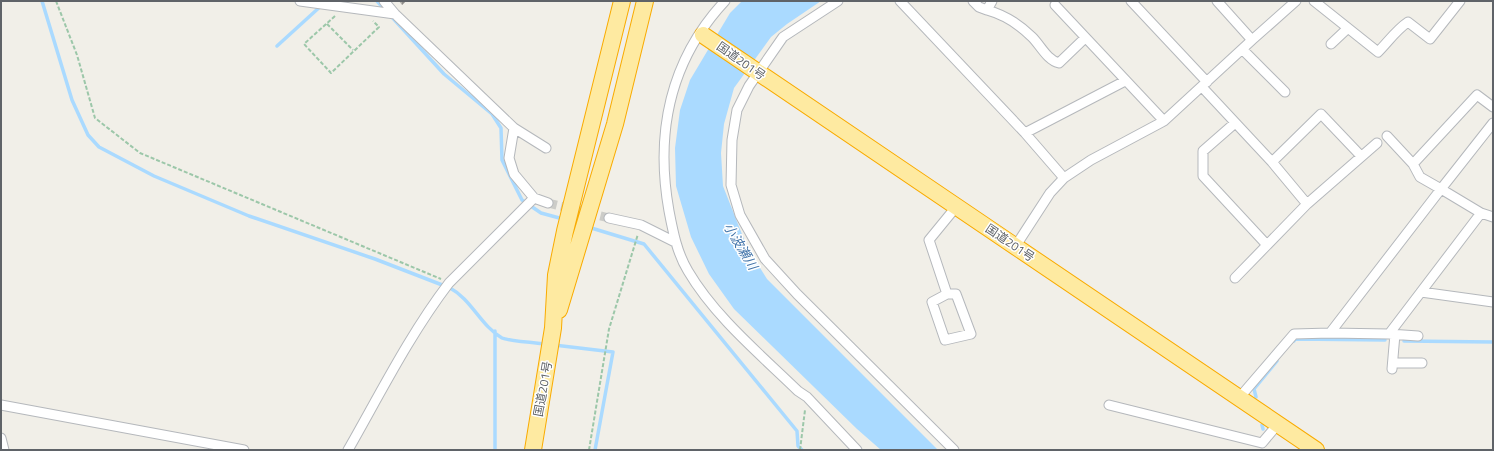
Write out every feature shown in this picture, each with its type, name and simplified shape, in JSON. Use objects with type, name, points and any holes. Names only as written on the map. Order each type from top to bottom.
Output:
[{"type":"highway","name":"国道201号","points":[[533,450],[553,328],[556,274],[565,231],[622,1]]},
{"type":"highway","name":"国道201号","points":[[553,328],[569,282],[615,124],[645,1]]},
{"type":"highway","name":"国道201号","points":[[703,35],[1316,450]]},
{"type":"street","points":[[300,1],[395,14]]},
{"type":"street","points":[[384,1],[395,14],[514,128],[546,148]]},
{"type":"street","points":[[725,1],[700,33],[675,82],[666,114],[663,149],[665,190],[675,242],[687,271],[714,307],[798,391],[807,397],[857,450]]},
{"type":"street","points":[[838,1],[783,37],[756,72],[737,110],[732,140],[731,185],[740,215],[765,259],[796,294],[954,450]]},
{"type":"street","points":[[900,1],[1024,133],[1064,178]]},
{"type":"street","points":[[973,1],[979,7],[1002,14],[1020,25],[1034,38],[1052,61],[1059,63],[1085,38]]},
{"type":"street","points":[[987,10],[992,1]]},
{"type":"street","points":[[1131,1],[1235,123],[1272,162],[1307,204]]},
{"type":"street","points":[[1217,1],[1252,40]]},
{"type":"street","points":[[1016,247],[1050,193],[1064,178],[1091,160],[1164,121],[1296,1]]},
{"type":"street","points":[[1314,1],[1378,52],[1399,29],[1408,22],[1430,39],[1460,1]]},
{"type":"street","points":[[1055,5],[1164,121]]},
{"type":"street","points":[[1331,44],[1348,28]]},
{"type":"street","points":[[1243,50],[1285,92]]},
{"type":"street","points":[[1024,133],[1125,81]]},
{"type":"street","points":[[1413,164],[1477,95],[1493,106]]},
{"type":"street","points":[[1272,162],[1321,114],[1361,156]]},
{"type":"street","points":[[1330,333],[1493,122]]},
{"type":"street","points":[[1235,123],[1203,152],[1204,176],[1267,245]]},
{"type":"street","points":[[514,128],[509,158],[514,174],[534,198],[548,203]]},
{"type":"street","points":[[1388,136],[1413,164],[1420,176],[1481,213],[1493,217]]},
{"type":"street","points":[[1235,278],[1307,204],[1377,142]]},
{"type":"street","points":[[348,450],[395,367],[449,282],[534,198]]},
{"type":"street","points":[[947,294],[929,240],[956,207]]},
{"type":"street","points":[[1422,363],[1392,366],[1392,334],[1421,292],[1481,213]]},
{"type":"street","points":[[609,218],[641,225],[675,242]]},
{"type":"street","points":[[1421,292],[1493,302]]},
{"type":"street","points":[[947,294],[956,294],[971,334],[945,340],[932,302],[947,294]]},
{"type":"street","points":[[1239,398],[1294,334],[1330,333],[1418,336]]},
{"type":"street","points":[[1,405],[244,450]]},
{"type":"street","points":[[1108,405],[1263,447],[1278,424]]},
{"type":"street","points":[[1,438],[4,450]]},
{"type":"path","points":[[56,1],[77,55],[95,118],[122,141],[146,156],[449,282]]},
{"type":"path","points":[[345,7],[304,44],[331,73],[353,50],[379,27],[362,10]]},
{"type":"path","points":[[327,24],[353,50]]},
{"type":"path","points":[[589,450],[610,329],[641,225]]},
{"type":"path","points":[[800,450],[807,397]]},
{"type":"water","name":"小波瀬川","points":[[742,1],[821,1],[787,24],[771,37],[734,88],[724,124],[721,153],[723,186],[747,247],[767,279],[938,450],[881,450],[857,429],[734,309],[709,274],[691,237],[676,186],[675,148],[680,110],[690,80],[730,13]]},
{"type":"waterway","points":[[42,1],[72,100],[88,135],[99,147],[154,176],[249,216],[375,259],[450,288],[464,299],[488,327],[502,338],[546,344]]},
{"type":"waterway","points":[[377,1],[385,10]]},
{"type":"waterway","points":[[277,46],[322,5]]},
{"type":"waterway","points":[[390,15],[444,74],[492,114],[501,128],[502,160],[522,200],[541,213],[563,219]]},
{"type":"waterway","points":[[588,227],[644,244],[797,431],[798,446],[802,450]]},
{"type":"waterway","points":[[495,331],[495,450]]},
{"type":"waterway","points":[[1294,341],[1295,339],[1385,340]]},
{"type":"waterway","points":[[1404,341],[1493,342]]},
{"type":"waterway","points":[[554,345],[613,352],[595,450]]},
{"type":"waterway","points":[[1256,397],[1254,389],[1277,361]]},
{"type":"waterway","points":[[1262,425],[1263,429]]},
{"type":"tunnel","points":[[548,203],[609,218]]}]
